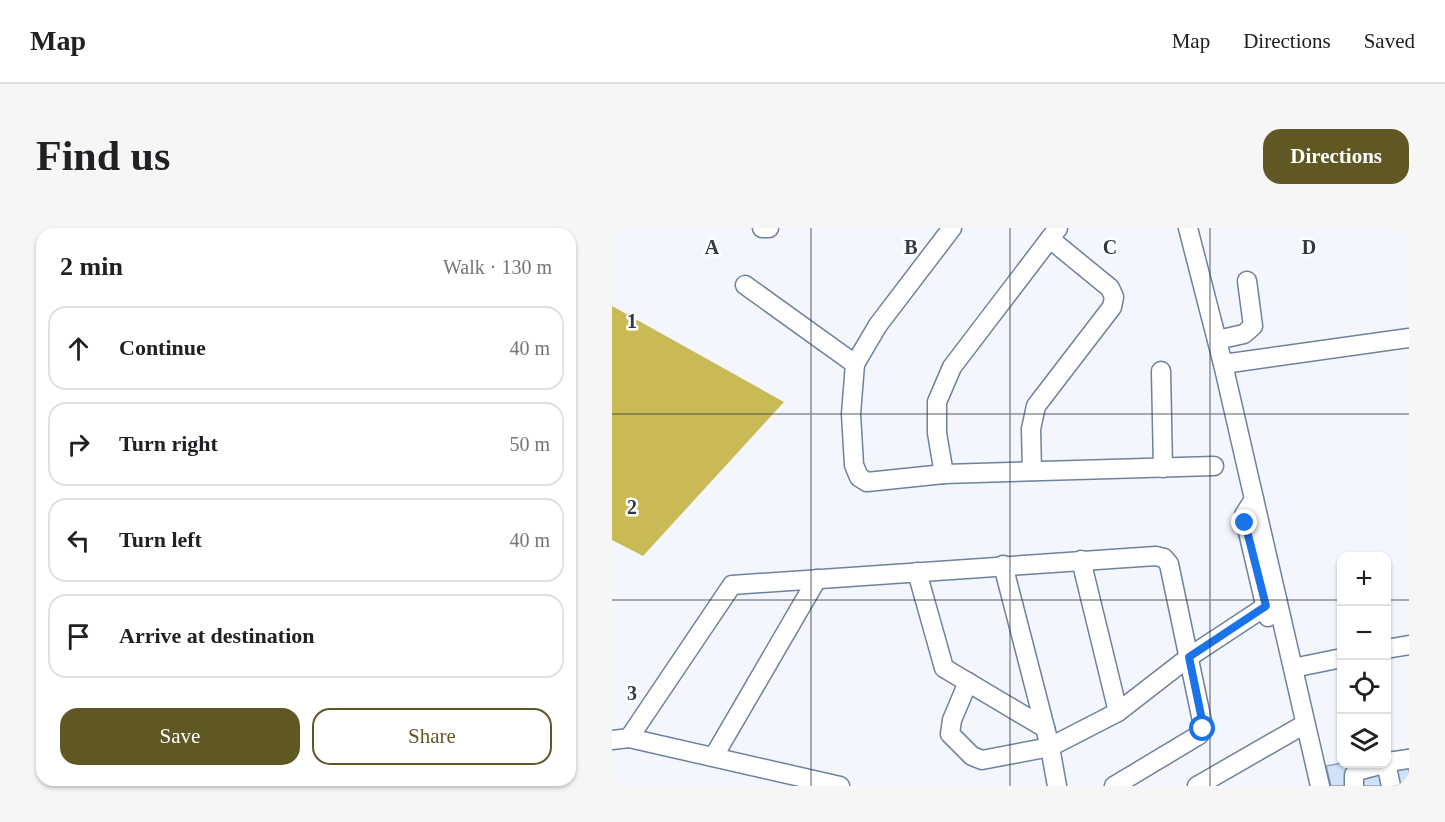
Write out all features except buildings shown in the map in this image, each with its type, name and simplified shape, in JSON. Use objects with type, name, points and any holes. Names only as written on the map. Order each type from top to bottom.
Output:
[{"type":"street","points":[[762,228],[769,228]]},
{"type":"street","points":[[951,228],[878,325],[855,364],[851,414],[854,465],[859,477],[867,482],[944,474],[1214,466]]},
{"type":"street","points":[[1188,228],[1223,364],[1254,499],[1271,602],[1300,727],[1320,786]]},
{"type":"street","points":[[944,474],[937,433],[937,402],[952,367],[1054,234],[1110,288],[1114,297],[1112,307],[1036,406],[1031,429],[1032,471]]},
{"type":"street","points":[[1217,340],[1245,334],[1253,326],[1247,281]]},
{"type":"street","points":[[745,285],[855,364]]},
{"type":"street","points":[[1223,364],[1409,338]]},
{"type":"street","points":[[1161,371],[1163,468]]},
{"type":"street","points":[[840,786],[714,756],[621,739],[732,585],[1156,556],[1164,558],[1169,564],[1203,729],[1199,735],[1114,786]]},
{"type":"street","points":[[1081,560],[1118,712]]},
{"type":"street","points":[[1003,565],[1050,747],[1057,786]]},
{"type":"street","points":[[917,572],[944,668],[1045,728]]},
{"type":"street","points":[[714,756],[817,579]]},
{"type":"street","points":[[968,682],[952,720],[950,734],[972,756],[982,760],[1050,747],[1118,712],[1189,657],[1271,602]]},
{"type":"street","points":[[1271,602],[1293,668],[1300,727]]},
{"type":"street","points":[[1391,648],[1409,645]]},
{"type":"street","points":[[1293,668],[1337,659]]},
{"type":"street","points":[[1197,786],[1300,727]]},
{"type":"street","points":[[1391,762],[1409,759]]},
{"type":"street","points":[[1354,786],[1354,775],[1357,771],[1368,768]]},
{"type":"street","points":[[1387,768],[1391,786]]},
{"type":"shaded area","points":[[612,306],[784,402],[643,556],[612,540]]},
{"type":"route","points":[[1203,729],[1189,657],[1266,606],[1245,523]]}]
